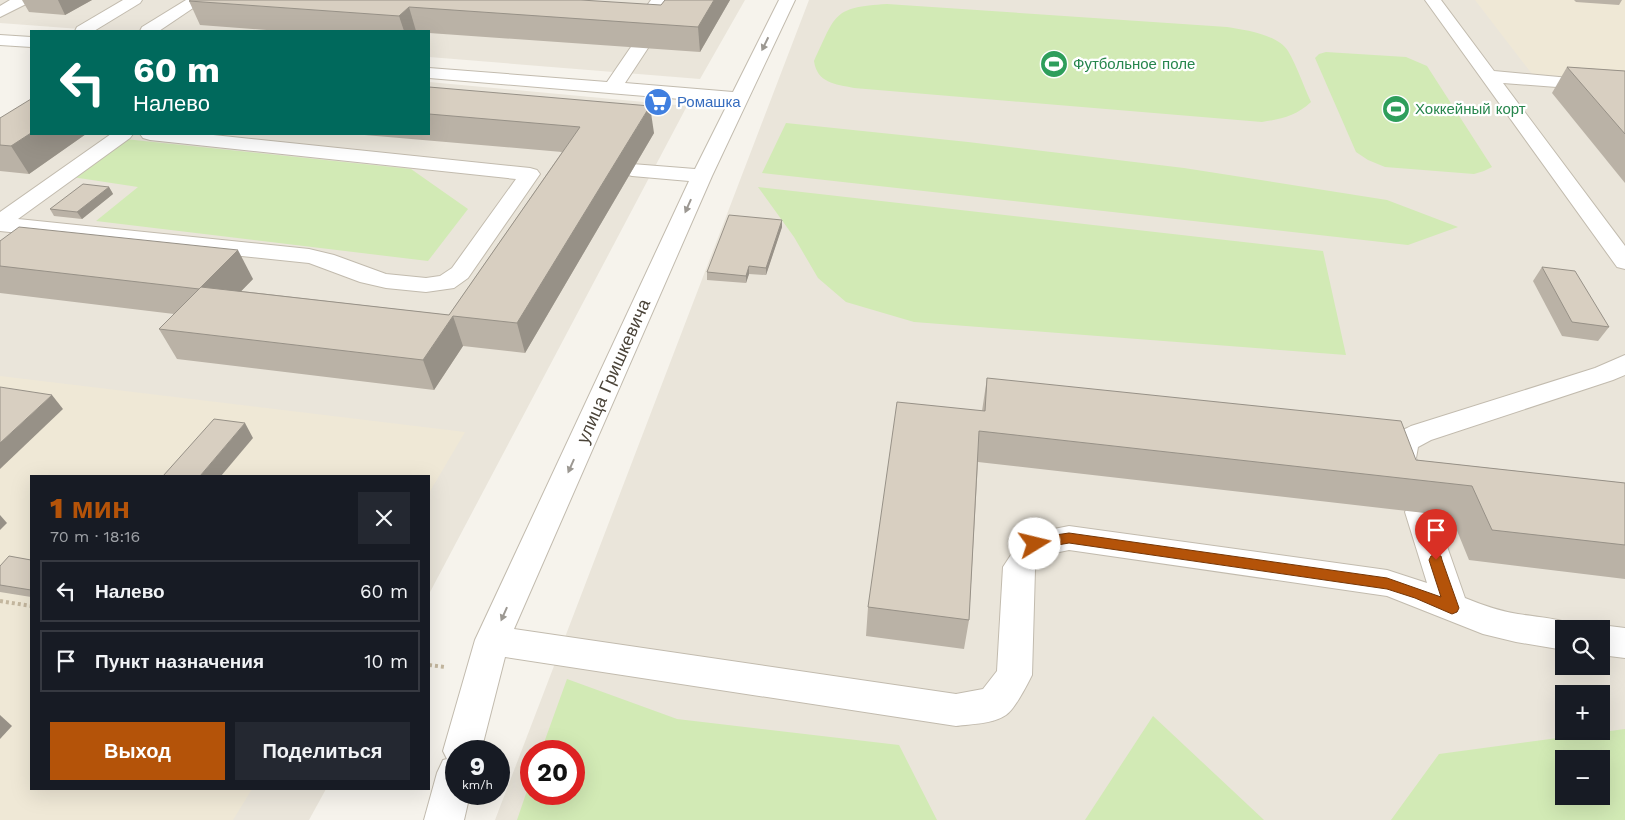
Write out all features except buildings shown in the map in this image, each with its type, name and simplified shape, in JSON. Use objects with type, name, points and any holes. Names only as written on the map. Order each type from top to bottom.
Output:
[{"type":"street","points":[[0,12],[22,0]]},
{"type":"street","points":[[85,30],[134,0]]},
{"type":"street","points":[[605,16],[648,24],[659,0]]},
{"type":"street","name":"улица Гришкевича","points":[[465,740],[492,640],[702,176],[787,0]]},
{"type":"street","points":[[1433,0],[1625,262]]},
{"type":"street","points":[[150,30],[198,4]]},
{"type":"street","points":[[0,30],[19,19]]},
{"type":"street","points":[[0,40],[30,42]]},
{"type":"street","points":[[613,87],[639,48]]},
{"type":"street","points":[[430,73],[739,98]]},
{"type":"street","points":[[1488,76],[1584,83],[1600,86],[1611,92]]},
{"type":"street","points":[[0,223],[122,135]]},
{"type":"street","points":[[0,223],[309,256],[326,260],[368,277],[386,281],[432,284],[446,282],[460,273],[539,173],[160,135]]},
{"type":"street","points":[[632,170],[702,176]]},
{"type":"street","points":[[1452,608],[1402,458],[1404,442],[1421,433],[1604,374],[1625,364]]},
{"type":"street","points":[[492,640],[956,710],[994,702],[1014,675],[1019,567],[1035,544],[1069,538],[1387,583],[1418,593],[1483,620],[1516,628],[1555,634]]},
{"type":"street","points":[[1610,641],[1625,643]]},
{"type":"street","points":[[444,820],[448,805]]},
{"type":"path","points":[[0,601],[30,606]]},
{"type":"shaded area","points":[[0,0],[745,0],[700,79],[430,57],[430,30],[94,30],[0,23]]},
{"type":"shaded area","points":[[809,0],[1625,0],[1625,820],[495,820],[501,805],[510,805],[510,781],[520,755],[520,805],[585,805],[585,740],[526,740]]},
{"type":"shaded area","points":[[1475,0],[1625,0],[1625,80],[1532,74]]},
{"type":"shaded area","points":[[430,82],[687,106],[430,592],[430,475],[30,475],[30,790],[325,790],[309,820],[0,820],[0,126],[30,135],[430,135]]},
{"type":"shaded area","points":[[0,376],[465,432],[430,491],[430,475],[30,475],[30,790],[251,790],[233,820],[0,820]]},
{"type":"green space","name":"Футбольное поле","points":[[887,4],[1227,27],[1251,31],[1276,40],[1283,45],[1294,63],[1311,102],[1300,111],[1288,116],[1262,122],[854,88],[834,84],[823,78],[819,74],[814,61],[827,33],[838,16],[855,8]]},
{"type":"green space","name":"Хоккейный корт","points":[[1326,52],[1406,57],[1427,66],[1492,167],[1474,174],[1385,167],[1368,160],[1356,152],[1315,58],[1319,54]]},
{"type":"green space","points":[[786,123],[968,142],[1184,168],[1387,200],[1458,227],[1408,245],[762,173]]},
{"type":"green space","points":[[125,139],[411,169],[468,209],[428,261],[96,221],[138,187],[72,177]]},
{"type":"green space","points":[[758,187],[1323,251],[1346,355],[914,322],[846,302],[818,278],[794,237]]},
{"type":"green space","points":[[567,679],[677,719],[899,745],[937,820],[517,820],[522,805],[585,805],[585,740],[545,740]]},
{"type":"green space","points":[[1153,716],[1264,820],[1085,820]]},
{"type":"green space","points":[[1625,729],[1625,820],[1391,820],[1439,754],[1555,738],[1555,740],[1610,740],[1610,731]]},
{"type":"place","name":"Футбольное поле","points":[[1054,64]]},
{"type":"place","name":"Ромашка","points":[[658,102]]},
{"type":"place","name":"Хоккейный корт","points":[[1396,109]]},
{"type":"route","points":[[1035,544],[1069,538],[1387,583],[1418,593],[1452,608],[1436,560]]}]
